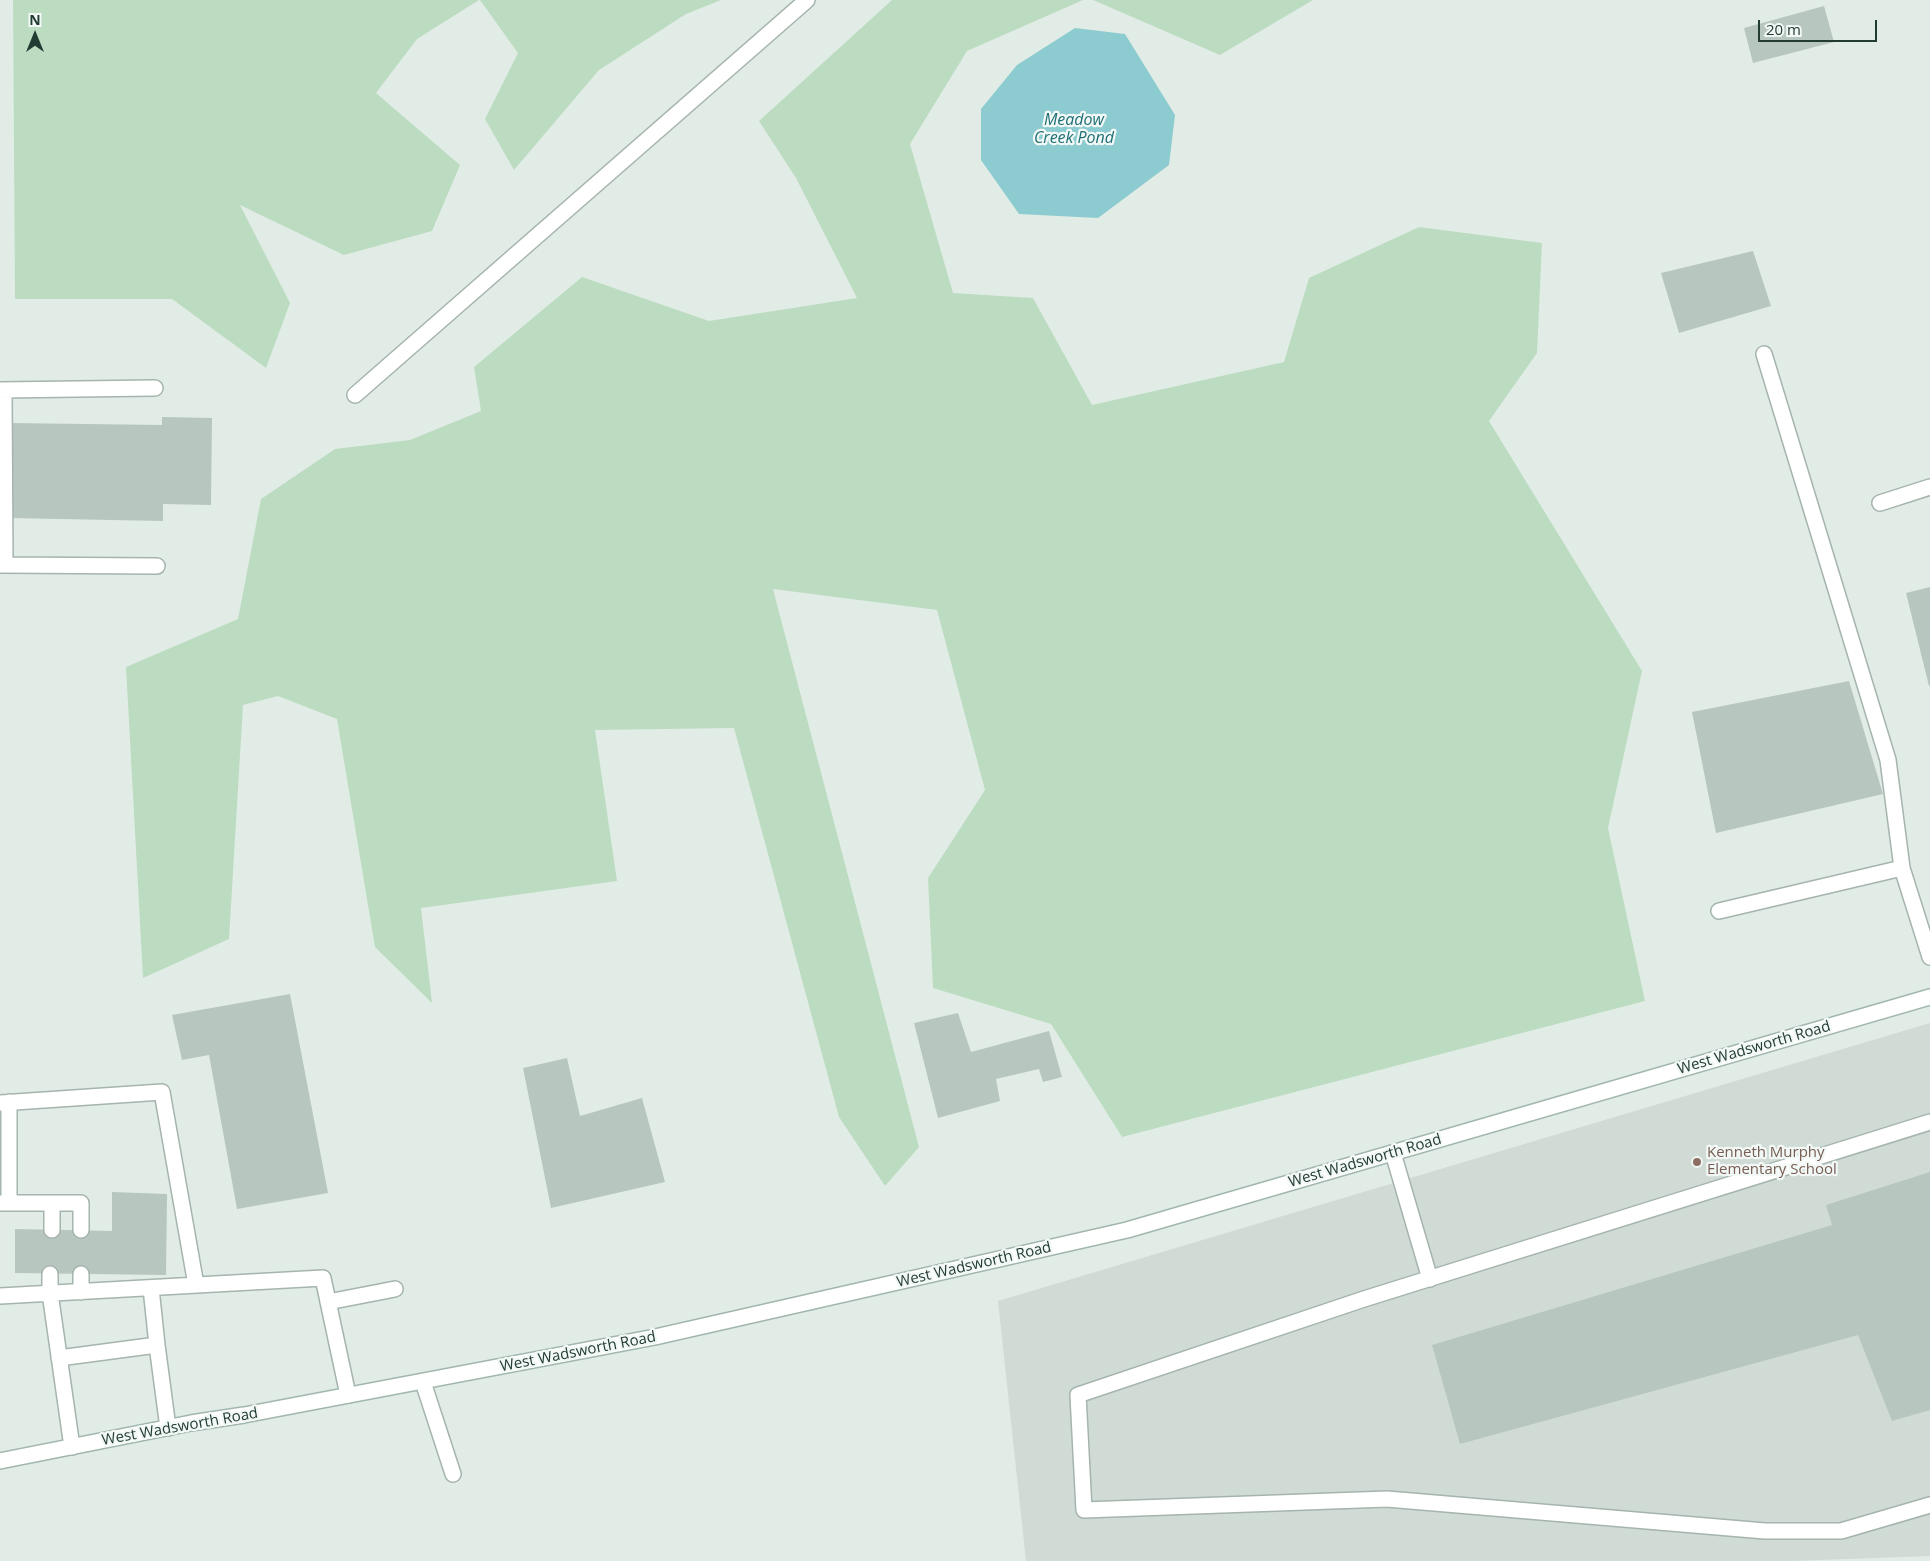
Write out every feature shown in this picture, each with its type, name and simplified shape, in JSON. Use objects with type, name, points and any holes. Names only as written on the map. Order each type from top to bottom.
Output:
[{"type":"main road","points":[[355,395],[807,0]]},
{"type":"main road","points":[[1764,354],[1888,760],[1902,868],[1930,957]]},
{"type":"main road","points":[[155,388],[2,390],[2,565],[157,566]]},
{"type":"main road","points":[[1880,503],[1930,487]]},
{"type":"main road","points":[[1719,911],[1902,868]]},
{"type":"main road","name":"West Wadsworth Road","points":[[0,1461],[655,1337],[1127,1230],[1930,997]]},
{"type":"main road","points":[[81,1230],[82,1203],[4,1203],[4,1103],[162,1092],[196,1285]]},
{"type":"main road","points":[[1930,1122],[1430,1279],[1078,1395],[1084,1510],[1387,1499],[1765,1531],[1841,1531],[1930,1505]]},
{"type":"main road","points":[[1393,1153],[1430,1279]]},
{"type":"main road","points":[[52,1203],[52,1230]]},
{"type":"main road","points":[[50,1274],[50,1293],[72,1447]]},
{"type":"main road","points":[[80,1292],[81,1274]]},
{"type":"main road","points":[[0,1296],[323,1278],[348,1395]]},
{"type":"main road","points":[[151,1288],[168,1428]]},
{"type":"main road","points":[[328,1302],[395,1289]]},
{"type":"main road","points":[[60,1358],[157,1345]]},
{"type":"main road","points":[[423,1382],[452,1474]]},
{"type":"shaded area","name":"Kenneth Murphy Elementary School","points":[[1930,1023],[1930,1556],[1792,1561],[1026,1561],[998,1301]]},
{"type":"green space","points":[[13,0],[479,0],[417,39],[376,93],[460,165],[432,231],[344,255],[240,205],[290,303],[266,368],[172,299],[15,299]]},
{"type":"green space","points":[[480,0],[721,0],[686,14],[599,70],[514,170],[485,119],[518,53]]},
{"type":"green space","points":[[892,0],[1083,0],[967,51],[910,144],[953,293],[1033,298],[1092,405],[1284,362],[1309,278],[1419,227],[1542,243],[1537,353],[1489,421],[1642,671],[1608,828],[1645,1001],[1122,1137],[1051,1024],[933,988],[928,878],[985,790],[937,610],[773,589],[919,1147],[885,1186],[839,1117],[734,728],[595,730],[617,881],[421,908],[432,1003],[375,947],[337,719],[278,696],[243,705],[229,939],[143,978],[126,667],[238,619],[261,499],[335,449],[410,440],[481,411],[474,367],[582,277],[709,321],[857,298],[796,178],[759,121]]},
{"type":"green space","points":[[1093,0],[1313,0],[1220,55]]},
{"type":"water","name":"Meadow Creek Pond","points":[[1075,28],[1125,34],[1175,115],[1169,165],[1098,218],[1019,214],[981,160],[981,109],[1017,65]]},
{"type":"building","points":[[1824,6],[1834,42],[1753,63],[1744,28]]},
{"type":"building","points":[[1753,251],[1771,306],[1679,333],[1661,273]]},
{"type":"building","points":[[162,417],[212,418],[211,505],[163,504],[163,521],[9,518],[10,423],[162,425]]},
{"type":"building","points":[[1930,587],[1930,686],[1929,686],[1906,593]]},
{"type":"building","points":[[1849,681],[1883,794],[1716,833],[1692,712]]},
{"type":"building","points":[[290,994],[328,1193],[237,1209],[209,1055],[182,1060],[172,1015]]},
{"type":"building","points":[[958,1013],[971,1052],[1049,1031],[1062,1077],[1043,1082],[1039,1069],[996,1079],[1000,1101],[938,1118],[914,1023]]},
{"type":"building","points":[[567,1058],[580,1116],[642,1098],[665,1182],[551,1208],[523,1068]]},
{"type":"building","points":[[1930,1172],[1930,1410],[1892,1421],[1858,1335],[1460,1444],[1432,1345],[1832,1225],[1826,1205]]},
{"type":"building","points":[[112,1192],[167,1194],[166,1275],[15,1273],[15,1229],[112,1231]]},
{"type":"place","name":"Kenneth Murphy Elementary School","points":[[1697,1162]]}]
